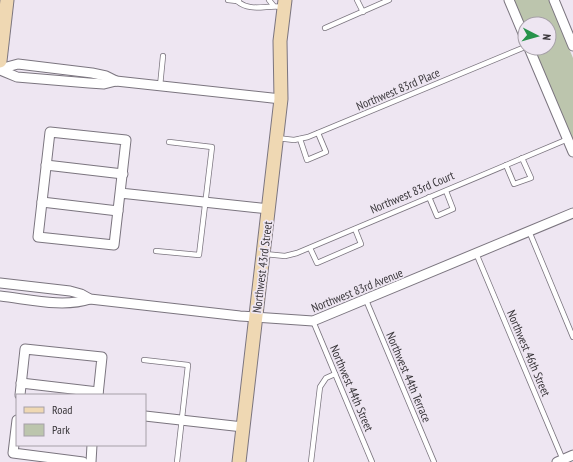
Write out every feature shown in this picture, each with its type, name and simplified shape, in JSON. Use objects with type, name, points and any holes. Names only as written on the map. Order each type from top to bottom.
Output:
[{"type":"street","points":[[0,61],[7,0]]},
{"type":"street","points":[[509,0],[517,19]]},
{"type":"street","points":[[554,0],[569,28],[573,46]]},
{"type":"street","name":"Northwest 43rd Street","points":[[239,462],[281,99],[281,4]]},
{"type":"street","points":[[532,56],[573,152]]},
{"type":"street","points":[[0,70],[18,64],[92,73],[106,76],[116,81],[281,99]]},
{"type":"street","points":[[0,70],[17,77],[24,78],[104,84],[116,81]]},
{"type":"street","points":[[50,132],[126,140],[114,245],[38,237],[46,165],[50,132]]},
{"type":"street","points":[[46,165],[123,174]]},
{"type":"street","points":[[120,192],[269,209]]},
{"type":"street","points":[[42,202],[118,211]]},
{"type":"street","name":"Northwest 83rd Avenue","points":[[0,283],[70,291],[81,294],[90,299],[256,317],[313,321],[573,213]]},
{"type":"street","name":"Northwest 83rd Avenue","points":[[0,296],[66,302],[80,302],[90,299]]},
{"type":"street","points":[[20,394],[21,383],[25,349],[102,357],[98,393],[21,383]]},
{"type":"street","points":[[146,416],[243,426]]},
{"type":"street","points":[[16,428],[13,453],[82,462]]},
{"type":"street","points":[[90,462],[92,446]]},
{"type":"street","points":[[560,461],[573,455]]},
{"type":"lane","points":[[228,0],[238,0],[242,6],[266,9],[281,4]]},
{"type":"lane","points":[[269,0],[281,4]]},
{"type":"lane","points":[[357,0],[363,12]]},
{"type":"lane","points":[[325,28],[389,0]]},
{"type":"lane","name":"Northwest 83rd Place","points":[[277,138],[300,139],[318,133],[517,50]]},
{"type":"lane","points":[[160,86],[163,56]]},
{"type":"lane","points":[[300,139],[307,160],[326,152],[318,133]]},
{"type":"lane","name":"Northwest 83rd Court","points":[[264,254],[289,255],[310,248],[568,139]]},
{"type":"lane","points":[[156,251],[200,255],[212,147],[169,142]]},
{"type":"lane","points":[[506,165],[514,184],[531,178],[522,158]]},
{"type":"lane","points":[[429,198],[437,216],[453,209],[446,191]]},
{"type":"lane","points":[[310,248],[317,263],[361,244],[355,229]]},
{"type":"lane","points":[[529,231],[573,337]]},
{"type":"lane","name":"Northwest 46th Street","points":[[476,254],[560,461]]},
{"type":"lane","name":"Northwest 44th Terrace","points":[[366,300],[434,462]]},
{"type":"lane","name":"Northwest 44th Street","points":[[313,321],[372,462]]},
{"type":"lane","points":[[144,360],[188,365],[176,462]]},
{"type":"lane","points":[[311,462],[320,387],[326,378],[335,374]]},
{"type":"green space","points":[[514,0],[549,0],[556,16],[521,16]]},
{"type":"green space","points":[[557,19],[573,58],[573,140],[537,56],[557,56]]}]
